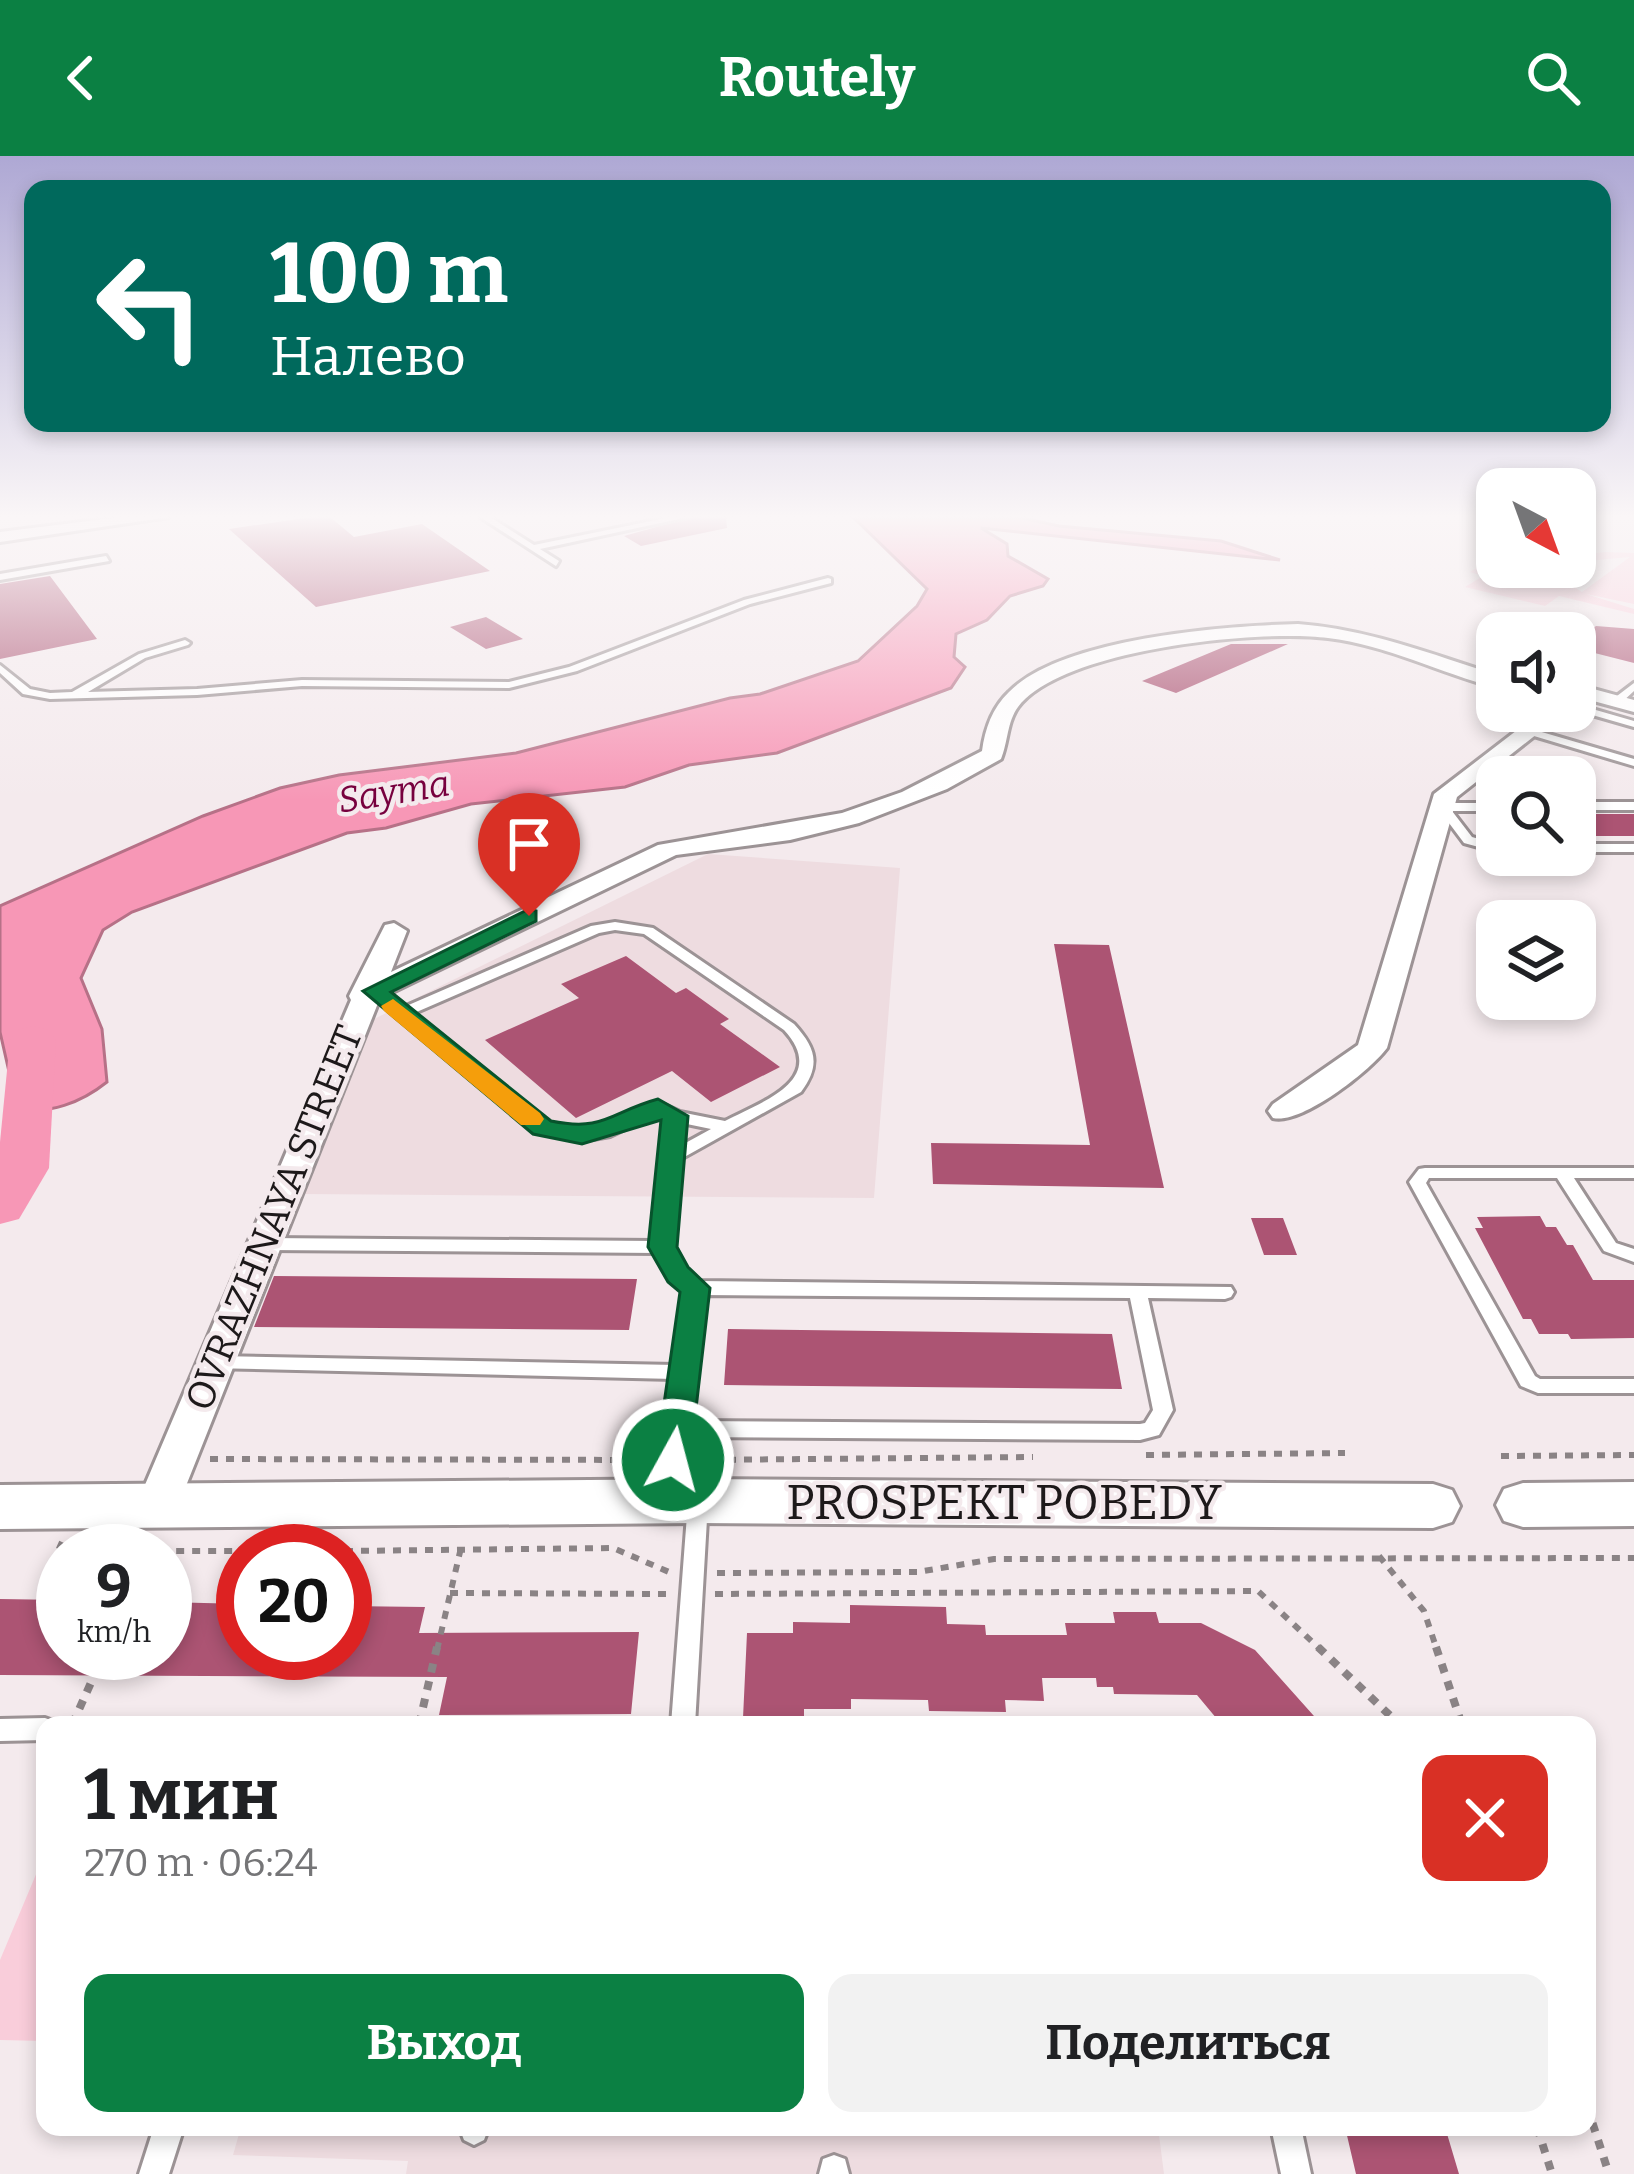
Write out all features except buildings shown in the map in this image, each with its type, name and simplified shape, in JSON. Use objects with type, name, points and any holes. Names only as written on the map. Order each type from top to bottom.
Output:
[{"type":"street","points":[[369,993],[668,850],[712,840],[759,838],[861,815],[964,773],[993,754],[994,733],[1004,709],[1026,687],[1142,643],[1323,631],[1476,668]]},
{"type":"street","points":[[1596,696],[1628,697]]},
{"type":"street","points":[[1284,1112],[1359,1062],[1372,1048],[1446,794],[1527,732]]},
{"type":"street","name":"OVRAZHNAYA STREET","points":[[159,1517],[394,931]]},
{"type":"street","name":"PROSPEKT POBEDY","points":[[0,1508],[159,1517],[680,1488],[1433,1506]]},
{"type":"street","points":[[1523,1505],[1634,1504]]},
{"type":"lane","points":[[0,668],[27,692],[74,695],[302,683],[508,685],[561,673],[723,611]]},
{"type":"lane","points":[[74,695],[142,656],[185,643]]},
{"type":"lane","points":[[1596,705],[1634,724]]},
{"type":"lane","points":[[1531,732],[1634,763]]},
{"type":"lane","points":[[1596,806],[1634,806]]},
{"type":"lane","points":[[1443,807],[1476,807]]},
{"type":"lane","points":[[1443,807],[1468,840],[1476,842]]},
{"type":"lane","points":[[1596,848],[1634,848]]},
{"type":"lane","points":[[401,1013],[596,929],[648,931],[789,1028],[806,1052],[807,1070],[796,1090],[674,1156]]},
{"type":"lane","points":[[369,993],[401,1013],[542,1128],[582,1136],[604,1132],[658,1107],[675,1116],[727,1127]]},
{"type":"lane","points":[[675,1116],[662,1247],[678,1275],[695,1288],[1226,1292]]},
{"type":"lane","points":[[1634,1174],[1425,1173],[1417,1182],[1528,1381],[1538,1386],[1634,1386]]},
{"type":"lane","points":[[1562,1173],[1610,1247],[1634,1256]]},
{"type":"lane","points":[[267,1244],[662,1247]]},
{"type":"lane","points":[[684,1716],[694,1584],[677,1429],[695,1288]]},
{"type":"lane","points":[[677,1429],[1152,1429],[1162,1410],[1138,1293]]},
{"type":"lane","points":[[217,1364],[683,1372]]},
{"type":"lane","points":[[0,1730],[36,1729]]},
{"type":"lane","points":[[154,2174],[166,2136]]},
{"type":"lane","points":[[1288,2136],[1296,2174]]},
{"type":"path","points":[[1129,1456],[1345,1454]]},
{"type":"path","points":[[1502,1456],[1634,1455]]},
{"type":"path","points":[[159,1517],[680,1488],[1033,1456]]},
{"type":"path","points":[[372,1551],[613,1548],[694,1584],[1258,1591],[1390,1716]]},
{"type":"path","points":[[420,1716],[460,1552]]},
{"type":"path","points":[[1378,1556],[1424,1611],[1459,1716]]},
{"type":"path","points":[[450,1593],[918,1572],[994,1558],[1634,1558]]},
{"type":"path","points":[[76,1716],[92,1680]]},
{"type":"path","points":[[1596,2134],[1609,2174]]},
{"type":"path","points":[[1540,2136],[1552,2174]]},
{"type":"shaded area","points":[[708,854],[900,868],[874,1198],[300,1194],[366,1023]]},
{"type":"shaded area","points":[[36,1874],[36,2041],[0,2040],[0,1960]]},
{"type":"shaded area","points":[[238,2136],[1159,2136],[1164,2174],[406,2174],[408,2161],[233,2155]]},
{"type":"water","points":[[911,611],[995,611],[956,634],[954,657],[965,667],[951,688],[777,753],[689,765],[625,787],[471,804],[386,828],[347,833],[132,912],[103,930],[81,978],[102,1029],[107,1082],[64,1105],[41,1110],[17,1107],[0,1032],[0,906],[203,816],[280,788],[339,775],[516,753],[760,694],[858,661]]},
{"type":"waterway","name":"Sayma","points":[[0,1206],[23,1168],[33,1040]]},
{"type":"slow traffic","points":[[393,1006],[531,1119]]},
{"type":"route","points":[[529,916],[375,991],[542,1128],[582,1136],[604,1132],[658,1107],[675,1116],[662,1247],[678,1275],[695,1288],[673,1460]]}]
